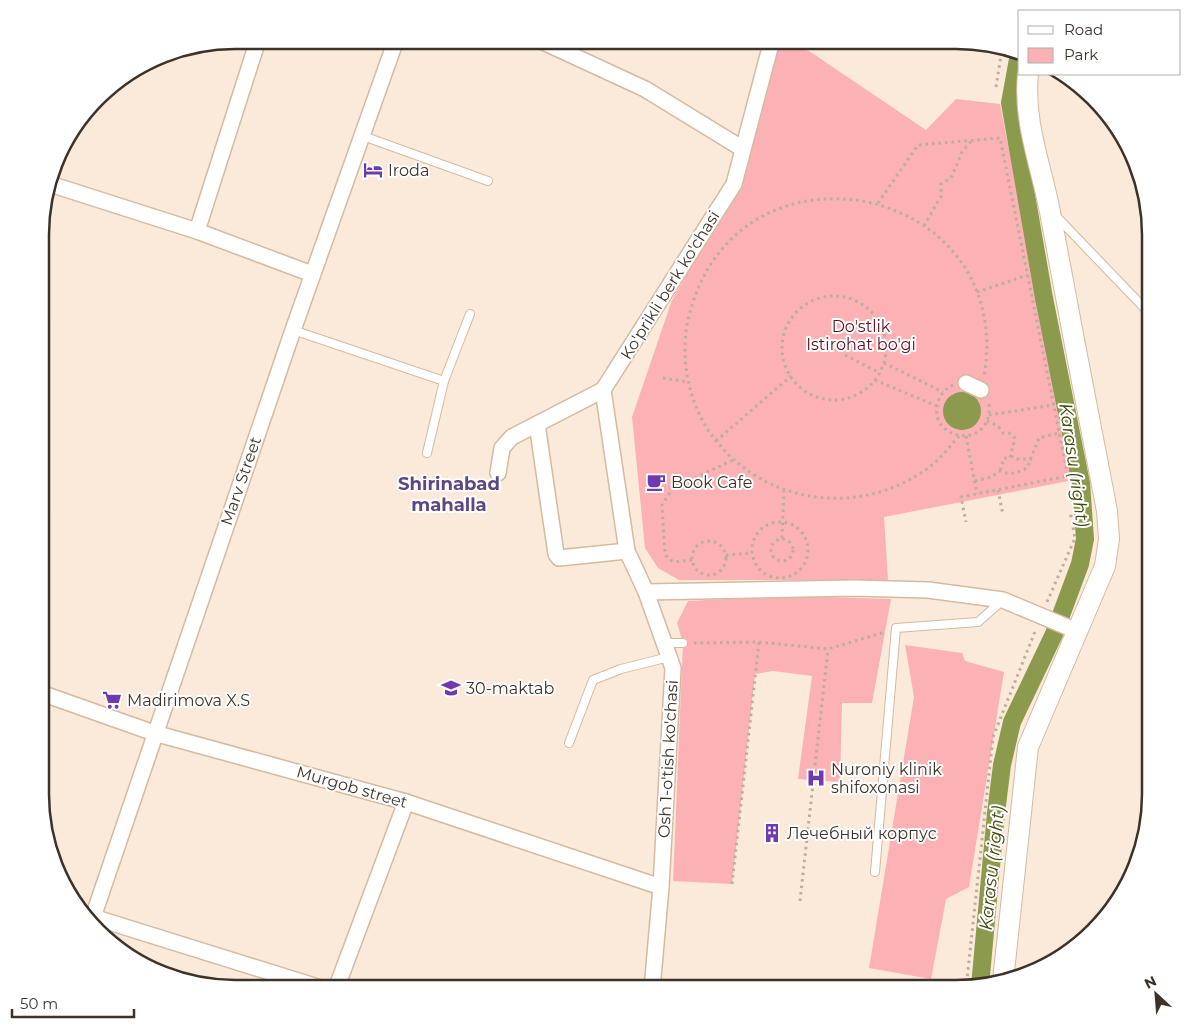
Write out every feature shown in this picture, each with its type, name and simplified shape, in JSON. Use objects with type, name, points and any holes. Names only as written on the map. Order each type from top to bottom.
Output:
[{"type":"street","points":[[197,230],[255,49]]},
{"type":"street","name":"Marv Street","points":[[94,915],[292,330],[393,49]]},
{"type":"street","points":[[558,49],[645,90],[743,149]]},
{"type":"street","name":"Ko'prikli berk ko'chasi","points":[[603,390],[734,184],[770,49]]},
{"type":"street","points":[[1004,974],[1028,747],[1074,630],[1105,566],[1108,553],[1109,525],[1050,209],[1028,121],[1025,96],[1028,75]]},
{"type":"street","points":[[55,186],[197,230],[312,274]]},
{"type":"street","points":[[966,383],[981,390]]},
{"type":"street","points":[[498,473],[505,443],[603,390]]},
{"type":"street","name":"Osh 1-o'tish ko'chasi","points":[[603,390],[627,551],[646,592],[674,668],[661,887],[653,980]]},
{"type":"street","points":[[537,424],[556,554],[559,558],[627,551]]},
{"type":"street","points":[[646,592],[854,588],[912,589],[1003,600],[1074,630]]},
{"type":"street","name":"Murgob street","points":[[49,696],[154,733],[406,802],[661,887]]},
{"type":"street","points":[[339,980],[406,802]]},
{"type":"street","points":[[100,922],[294,980]]},
{"type":"lane","points":[[363,136],[488,181]]},
{"type":"lane","points":[[1050,209],[1142,306]]},
{"type":"lane","points":[[427,453],[444,381],[470,314]]},
{"type":"lane","points":[[292,330],[444,381]]},
{"type":"lane","points":[[875,872],[896,628],[978,622],[1003,600]]},
{"type":"lane","points":[[570,743],[593,680],[683,643]]},
{"type":"path","points":[[996,87],[1001,54]]},
{"type":"path","points":[[878,203],[918,145],[1000,138],[1068,476],[961,497],[966,522]]},
{"type":"path","points":[[924,226],[941,196],[941,184],[951,178],[962,152],[973,139]]},
{"type":"path","points":[[959,436],[932,465],[899,486],[861,497],[822,499],[784,490],[757,478],[733,460],[716,441],[699,413],[688,382],[684,341],[692,299],[712,262],[740,231],[776,209],[810,199],[844,197],[878,203],[910,216],[938,236],[961,262],[977,292],[986,324],[987,357],[981,390],[989,403],[989,415],[980,430],[966,436],[959,436],[944,429],[939,422],[936,406],[950,386],[966,383]]},
{"type":"path","points":[[977,292],[1028,275]]},
{"type":"path","points":[[825,297],[841,297],[856,301],[873,314],[879,322],[886,342],[884,363],[880,373],[875,380],[858,394],[837,400],[811,394],[791,376],[783,355],[783,343],[787,327],[796,313],[805,305],[825,297]]},
{"type":"path","points":[[845,355],[880,373]]},
{"type":"path","points":[[884,363],[944,392]]},
{"type":"path","points":[[716,441],[791,376]]},
{"type":"path","points":[[663,378],[688,382]]},
{"type":"path","points":[[875,380],[936,406]]},
{"type":"path","points":[[989,415],[1054,405]]},
{"type":"path","points":[[987,421],[998,426],[1003,434],[1009,433],[1015,438],[1011,456]]},
{"type":"path","points":[[1000,471],[1007,474],[1016,473],[1027,468],[1039,438],[1060,433]]},
{"type":"path","points":[[966,436],[977,494]]},
{"type":"path","points":[[975,481],[991,477],[1000,471],[1004,458],[1010,458],[1011,456],[1017,459],[1032,458]]},
{"type":"path","points":[[692,560],[672,562],[668,560],[665,554],[662,505],[673,488],[733,460]]},
{"type":"path","points":[[782,538],[784,490]]},
{"type":"path","points":[[998,490],[1003,515]]},
{"type":"path","points":[[967,980],[993,737],[1040,616],[1075,538],[1070,512]]},
{"type":"path","points":[[782,522],[797,527],[807,540],[808,556],[801,570],[787,578],[771,577],[758,568],[752,553],[752,545],[760,530],[766,526],[782,522]]},
{"type":"path","points":[[782,538],[790,543],[793,552],[791,557],[782,562],[772,557],[770,548],[772,543],[782,538]]},
{"type":"path","points":[[706,541],[719,544],[726,555],[723,568],[711,575],[698,572],[692,560],[695,548],[706,541]]},
{"type":"path","points":[[726,555],[752,553]]},
{"type":"path","points":[[683,643],[759,642],[828,649],[896,628]]},
{"type":"path","points":[[732,884],[759,642]]},
{"type":"path","points":[[800,901],[828,649]]},
{"type":"green space","name":"Do'stlik Istirohat bo'gi","points":[[778,49],[809,51],[926,130],[956,99],[1000,104],[1074,480],[884,517],[888,580],[679,580],[658,568],[645,548],[632,417],[672,300],[740,183]]},
{"type":"green space","points":[[787,596],[891,599],[872,703],[842,703],[840,782],[798,779],[812,676],[773,671],[755,674],[732,884],[673,881],[683,643],[677,623],[688,601]]},
{"type":"green space","points":[[905,645],[962,653],[965,661],[1004,672],[969,887],[946,899],[931,979],[869,968],[914,697]]},
{"type":"shaded area","points":[[962,392],[976,397],[981,411],[976,425],[962,430],[948,425],[943,411],[948,397]]},
{"type":"waterway","name":"Karasu (right)","points":[[981,979],[996,813],[1002,765],[1012,722],[1054,634],[1080,564],[1085,539],[1081,483],[1044,298],[1010,103],[1018,60]]},
{"type":"place","name":"Iroda","points":[[373,170]]},
{"type":"place","name":"Book Cafe","points":[[656,482]]},
{"type":"place","name":"30-maktab","points":[[451,688]]},
{"type":"place","name":"Madirimova X.S","points":[[112,700]]},
{"type":"place","name":"Nuroniy klinik shifoxonasi","points":[[816,778]]},
{"type":"place","name":"Лечебный корпус","points":[[772,833]]},
{"type":"district","name":"Shirinabad mahalla","points":[[449,494]]}]
